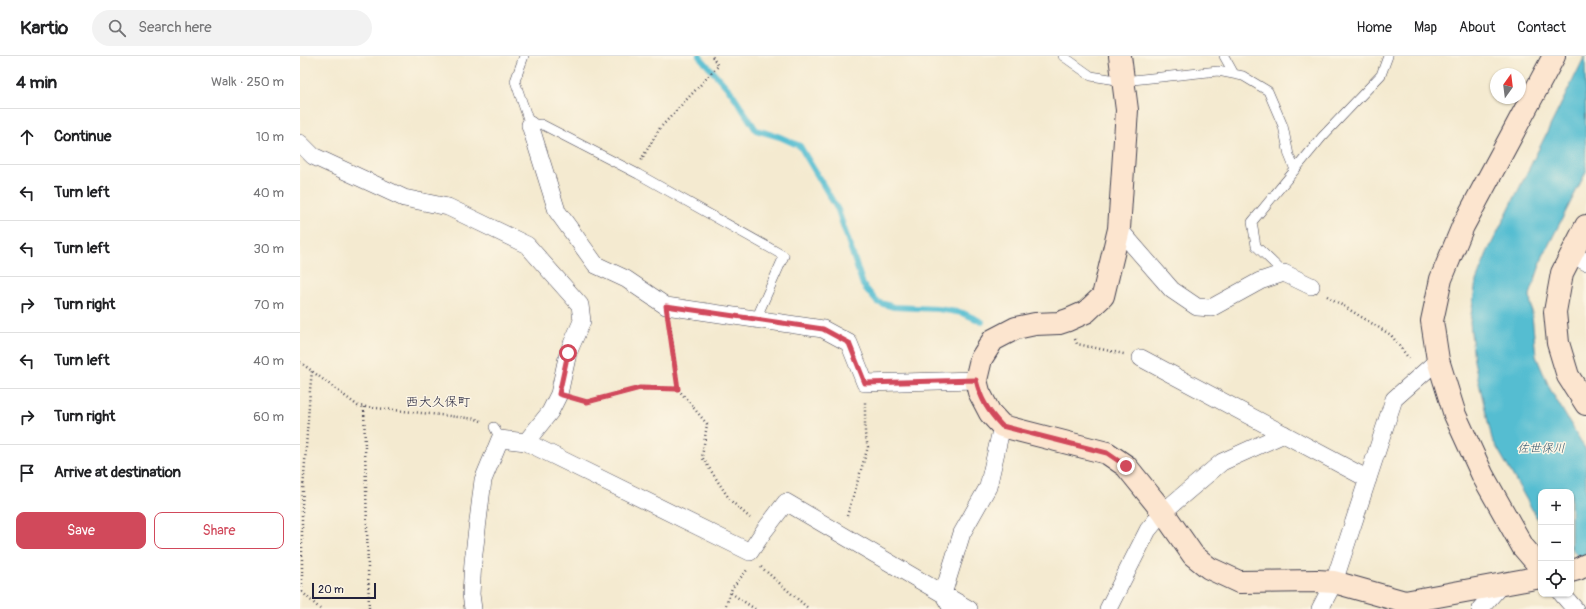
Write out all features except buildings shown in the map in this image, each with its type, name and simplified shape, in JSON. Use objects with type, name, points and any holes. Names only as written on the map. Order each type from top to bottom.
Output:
[{"type":"street","points":[[1120,56],[1127,110],[1119,229],[1103,296],[1086,312],[1068,320],[1059,323],[1035,324],[1016,328],[993,340],[981,358],[976,380],[979,392],[990,413],[1002,426],[1107,453],[1126,466],[1163,512],[1193,555],[1209,568],[1239,582],[1334,582],[1406,602],[1538,579]]},
{"type":"street","points":[[1538,564],[1523,547],[1483,476],[1455,415],[1438,360],[1432,322],[1441,279],[1463,226],[1554,56]]},
{"type":"street","points":[[530,125],[557,211],[596,265],[626,279],[666,306],[823,329],[849,343],[865,383],[976,380]]},
{"type":"street","points":[[300,143],[313,156],[404,198],[448,207],[527,245],[580,305],[582,321],[568,353],[559,394],[550,412],[526,442]]},
{"type":"street","points":[[1586,226],[1579,258],[1562,273],[1555,312],[1558,343],[1568,376],[1586,404]]},
{"type":"street","points":[[1119,229],[1172,290],[1197,307],[1211,308],[1260,281],[1284,273],[1311,286]]},
{"type":"street","points":[[1141,358],[1368,479]]},
{"type":"street","points":[[1320,609],[1334,582],[1394,399],[1438,360]]},
{"type":"street","points":[[952,609],[943,594],[962,533],[988,487],[1002,426]]},
{"type":"street","points":[[473,609],[471,594],[473,562],[483,480],[497,433],[526,442],[752,556],[764,531],[786,502],[969,609]]},
{"type":"street","points":[[1108,609],[1148,530],[1163,512],[1222,462],[1284,434]]},
{"type":"street","points":[[1480,609],[1501,585]]},
{"type":"lane","points":[[524,56],[515,81],[530,125],[541,124],[634,172],[784,256],[756,319]]},
{"type":"lane","points":[[1063,56],[1090,76],[1123,81],[1218,71],[1243,76],[1268,91],[1283,126],[1288,155],[1295,170]]},
{"type":"lane","points":[[1224,56],[1234,74]]},
{"type":"lane","points":[[1284,273],[1256,246],[1252,222],[1322,137],[1381,75],[1388,56]]},
{"type":"path","points":[[634,172],[660,128],[718,66],[712,56]]},
{"type":"path","points":[[1311,286],[1391,335],[1411,362]]},
{"type":"path","points":[[666,306],[678,389],[707,424],[702,457],[730,500],[764,531]]},
{"type":"path","points":[[1068,320],[1077,344],[1141,358]]},
{"type":"path","points":[[300,362],[358,406],[476,419],[497,433]]},
{"type":"path","points":[[312,371],[302,505],[301,591],[320,609]]},
{"type":"path","points":[[841,535],[868,447],[865,434],[865,383]]},
{"type":"path","points":[[559,394],[587,402],[640,388],[678,389]]},
{"type":"path","points":[[364,407],[368,609]]},
{"type":"path","points":[[726,609],[732,588],[752,556],[809,609]]},
{"type":"path","points":[[731,593],[755,609]]},
{"type":"water","name":"佐世保川","points":[[1585,56],[1586,172],[1543,256],[1530,295],[1536,356],[1550,389],[1586,450],[1586,567],[1574,552],[1574,489],[1538,489],[1538,520],[1492,439],[1474,361],[1470,322],[1476,281],[1487,253]]},
{"type":"waterway","points":[[699,56],[732,93],[756,130],[780,137],[800,146],[838,210],[863,285],[877,302],[894,307],[938,309],[963,313],[982,322]]},
{"type":"district","name":"西大久保町","points":[[438,402]]},
{"type":"route","points":[[568,353],[559,394],[587,402],[640,388],[678,389],[666,306],[823,329],[849,343],[865,383],[976,380],[979,392],[990,413],[1002,426],[1107,453],[1126,466]]}]
